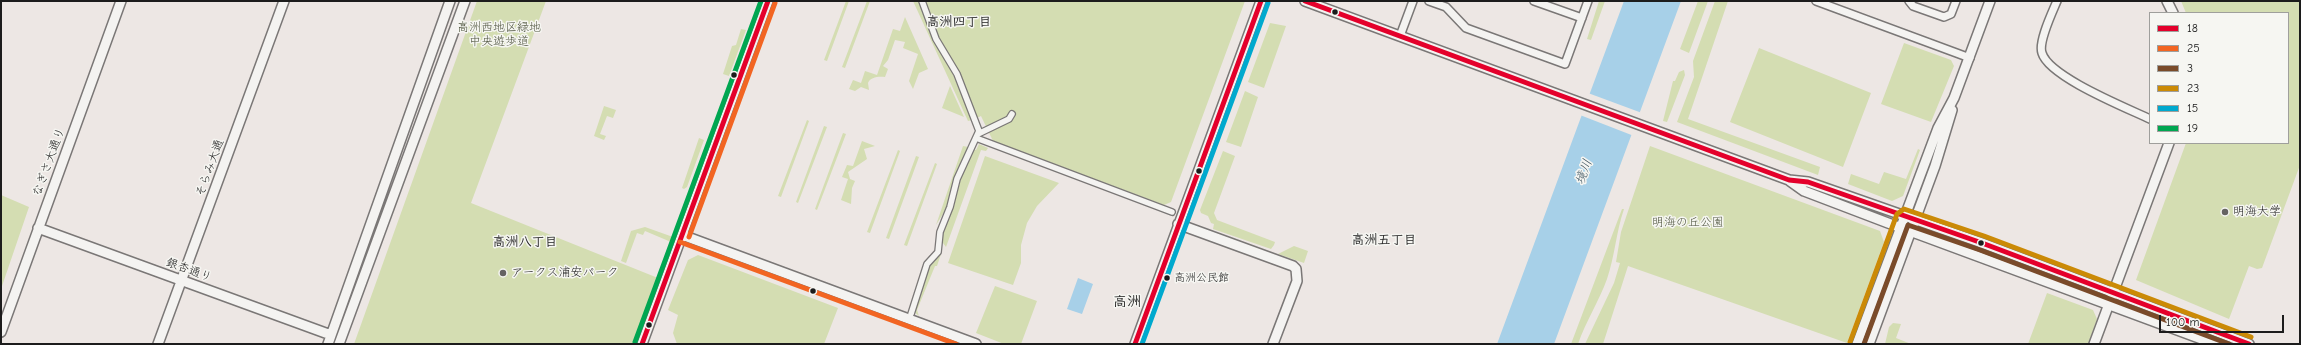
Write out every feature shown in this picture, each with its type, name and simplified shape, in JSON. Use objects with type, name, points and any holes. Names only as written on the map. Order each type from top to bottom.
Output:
[{"type":"street","name":"なぎさ大通り","points":[[1,332],[120,1]]},
{"type":"street","name":"そらみ大通","points":[[158,344],[284,1]]},
{"type":"street","points":[[329,340],[450,1]]},
{"type":"street","points":[[339,344],[464,1]]},
{"type":"street","points":[[642,344],[768,1]]},
{"type":"street","points":[[911,314],[927,264],[938,252],[940,232],[950,207],[957,179],[979,131],[957,74],[936,38],[922,1]]},
{"type":"street","points":[[1135,344],[1261,1]]},
{"type":"street","points":[[1305,1],[1789,180],[1808,182],[1982,243],[2113,294],[2249,344]]},
{"type":"street","points":[[1400,36],[1413,1]]},
{"type":"street","points":[[1429,1],[1447,4],[1466,28],[1565,64],[1588,1]]},
{"type":"street","points":[[1534,1],[1582,18]]},
{"type":"street","points":[[1816,1],[1970,58]]},
{"type":"street","points":[[1909,1],[1913,6],[1944,17],[1951,14],[1956,1]]},
{"type":"street","points":[[1857,344],[1938,128],[1954,98],[1990,1]]},
{"type":"street","points":[[2057,1],[2041,46],[2042,54],[2048,62],[2073,81],[2149,119]]},
{"type":"street","points":[[2167,1],[2172,12]]},
{"type":"street","points":[[1869,344],[1911,232],[1946,132],[1954,98]]},
{"type":"street","points":[[977,136],[1009,119],[1012,114]]},
{"type":"street","points":[[977,136],[1172,212]]},
{"type":"street","points":[[2094,344],[2169,144]]},
{"type":"street","points":[[1789,180],[1804,191],[1900,228],[2216,344]]},
{"type":"street","points":[[1178,224],[1293,266],[1296,269],[1297,281],[1273,344]]},
{"type":"street","name":"銀杏通り","points":[[38,228],[181,280],[329,340]]},
{"type":"street","points":[[682,235],[976,344]]},
{"type":"green space","name":"高洲西地区緑地 中央遊歩道","points":[[477,1],[546,1],[471,203],[658,278],[633,344],[354,344]]},
{"type":"green space","points":[[846,1],[849,1],[827,61],[824,60]]},
{"type":"green space","points":[[867,1],[870,1],[845,68],[842,67]]},
{"type":"green space","points":[[913,1],[919,1],[930,32],[949,65],[972,120],[968,121]]},
{"type":"green space","points":[[924,1],[1245,1],[1171,202],[1164,205],[993,141],[981,116],[977,118],[959,71],[935,31]]},
{"type":"green space","points":[[1599,1],[1605,1],[1591,40],[1587,39]]},
{"type":"green space","points":[[1698,1],[1708,1],[1689,53],[1680,49]]},
{"type":"green space","points":[[1715,1],[1728,1],[1688,119],[1820,167],[1818,175],[1677,122],[1694,77],[1693,61]]},
{"type":"green space","name":"明海大学","points":[[2181,1],[2300,1],[2300,165],[2262,268],[2257,269],[2249,266],[2229,319],[2136,280],[2186,144],[2289,144],[2289,12],[2186,12]]},
{"type":"green space","points":[[905,17],[928,69],[919,73],[913,89],[909,81],[918,54],[903,48],[905,42],[895,40],[888,60],[883,66],[888,69],[885,77],[871,79],[868,83],[869,90],[861,87],[855,91],[849,89],[853,80],[861,83],[865,71],[877,75],[893,29],[900,31]]},
{"type":"green space","points":[[1270,23],[1286,26],[1264,88],[1248,82]]},
{"type":"green space","points":[[741,29],[746,30],[729,76],[723,74],[732,46],[736,45]]},
{"type":"green space","points":[[1904,43],[1951,60],[1954,66],[1931,122],[1881,104]]},
{"type":"green space","points":[[1759,48],[1871,93],[1843,167],[1730,122]]},
{"type":"green space","points":[[1684,70],[1685,75],[1667,122],[1663,121],[1673,81],[1675,81],[1679,72]]},
{"type":"green space","points":[[950,86],[964,117],[942,108]]},
{"type":"green space","points":[[1245,91],[1258,97],[1241,147],[1226,142]]},
{"type":"green space","points":[[604,106],[616,110],[613,118],[607,116],[600,134],[606,136],[604,140],[594,136]]},
{"type":"green space","points":[[807,120],[809,121],[781,197],[778,196]]},
{"type":"green space","points":[[824,126],[827,127],[798,203],[796,202]]},
{"type":"green space","points":[[843,133],[846,134],[817,210],[815,209]]},
{"type":"green space","points":[[699,138],[704,140],[687,187],[684,189],[682,188]]},
{"type":"green space","points":[[862,141],[875,146],[864,149],[867,159],[848,172],[850,179],[855,181],[852,188],[851,204],[841,200],[848,179],[842,177],[847,165],[853,166]]},
{"type":"green space","points":[[979,144],[988,148],[986,151],[981,150],[946,247],[943,243],[943,228],[951,212],[962,175],[973,149],[976,150]]},
{"type":"green space","points":[[963,146],[968,147],[955,178],[948,206],[936,225]]},
{"type":"green space","name":"明海の丘公園","points":[[1650,146],[1880,231],[1884,242],[1847,343],[1628,266],[1603,344],[1585,344],[1614,283],[1620,263],[1616,262],[1621,232]]},
{"type":"green space","points":[[1918,149],[1920,150],[1903,196],[1892,201],[1848,184],[1851,174],[1879,184],[1884,172],[1906,179]]},
{"type":"green space","points":[[898,150],[900,151],[870,233],[867,232]]},
{"type":"green space","points":[[1223,151],[1235,156],[1214,213],[1217,220],[1275,242],[1271,249],[1213,229],[1214,224],[1211,223],[1208,216],[1201,213],[1200,210]]},
{"type":"green space","points":[[916,156],[919,157],[889,239],[886,238]]},
{"type":"green space","points":[[985,156],[1059,183],[1037,206],[1027,223],[1021,245],[1021,263],[1013,285],[948,263]]},
{"type":"green space","points":[[935,163],[937,164],[907,246],[904,245]]},
{"type":"green space","points":[[1,195],[29,207],[1,289]]},
{"type":"green space","points":[[1622,209],[1624,209],[1607,279],[1578,344],[1571,344]]},
{"type":"green space","points":[[645,227],[673,237],[671,242],[645,231],[643,235],[637,233],[626,263],[621,261],[631,231]]},
{"type":"green space","points":[[1294,246],[1308,251],[1304,263],[1278,254]]},
{"type":"green space","points":[[941,254],[917,310],[919,316],[914,312],[928,268]]},
{"type":"green space","points":[[698,255],[838,308],[824,344],[677,344],[673,333],[678,315],[668,310],[688,260]]},
{"type":"green space","points":[[995,286],[1037,301],[1021,344],[1004,344],[976,333]]},
{"type":"green space","points":[[2047,293],[2093,310],[2097,319],[2088,344],[2028,344]]},
{"type":"green space","points":[[1893,323],[1901,324],[1896,338],[1911,344],[1885,344],[1889,327]]},
{"type":"water","name":"境川","points":[[1624,1],[1681,1],[1554,344],[1497,344]]},
{"type":"water","points":[[1078,278],[1093,284],[1082,314],[1067,309]]},
{"type":"pier","points":[[1588,93],[1642,113],[1634,136],[1580,115]]},
{"type":"transit line","name":"19","points":[[635,342],[761,1]]},
{"type":"transit line","name":"18","points":[[642,344],[768,1]]},
{"type":"transit line","name":"18","points":[[1135,344],[1261,1]]},
{"type":"transit line","name":"18","points":[[1305,1],[1789,180],[1808,182],[1982,243],[2249,344]]},
{"type":"transit line","name":"25","points":[[689,237],[775,3]]},
{"type":"transit line","name":"15","points":[[1142,344],[1268,3]]},
{"type":"transit line","name":"23","points":[[1850,342],[1897,214],[1904,209],[1984,236],[2251,337]]},
{"type":"transit line","name":"3","points":[[1864,344],[1908,225],[1980,250],[2229,344]]},
{"type":"transit line","name":"25","points":[[680,242],[956,344]]},
{"type":"place","name":"明海大学","points":[[2225,212]]},
{"type":"place","name":"アークス浦安パーク","points":[[503,273]]},
{"type":"place","name":"高洲公民館","points":[[1167,278]]},
{"type":"district","name":"高洲四丁目","points":[[959,22]]},
{"type":"district","name":"高洲五丁目","points":[[1384,240]]},
{"type":"district","name":"高洲八丁目","points":[[525,242]]},
{"type":"district","name":"高洲","points":[[1127,302]]}]
